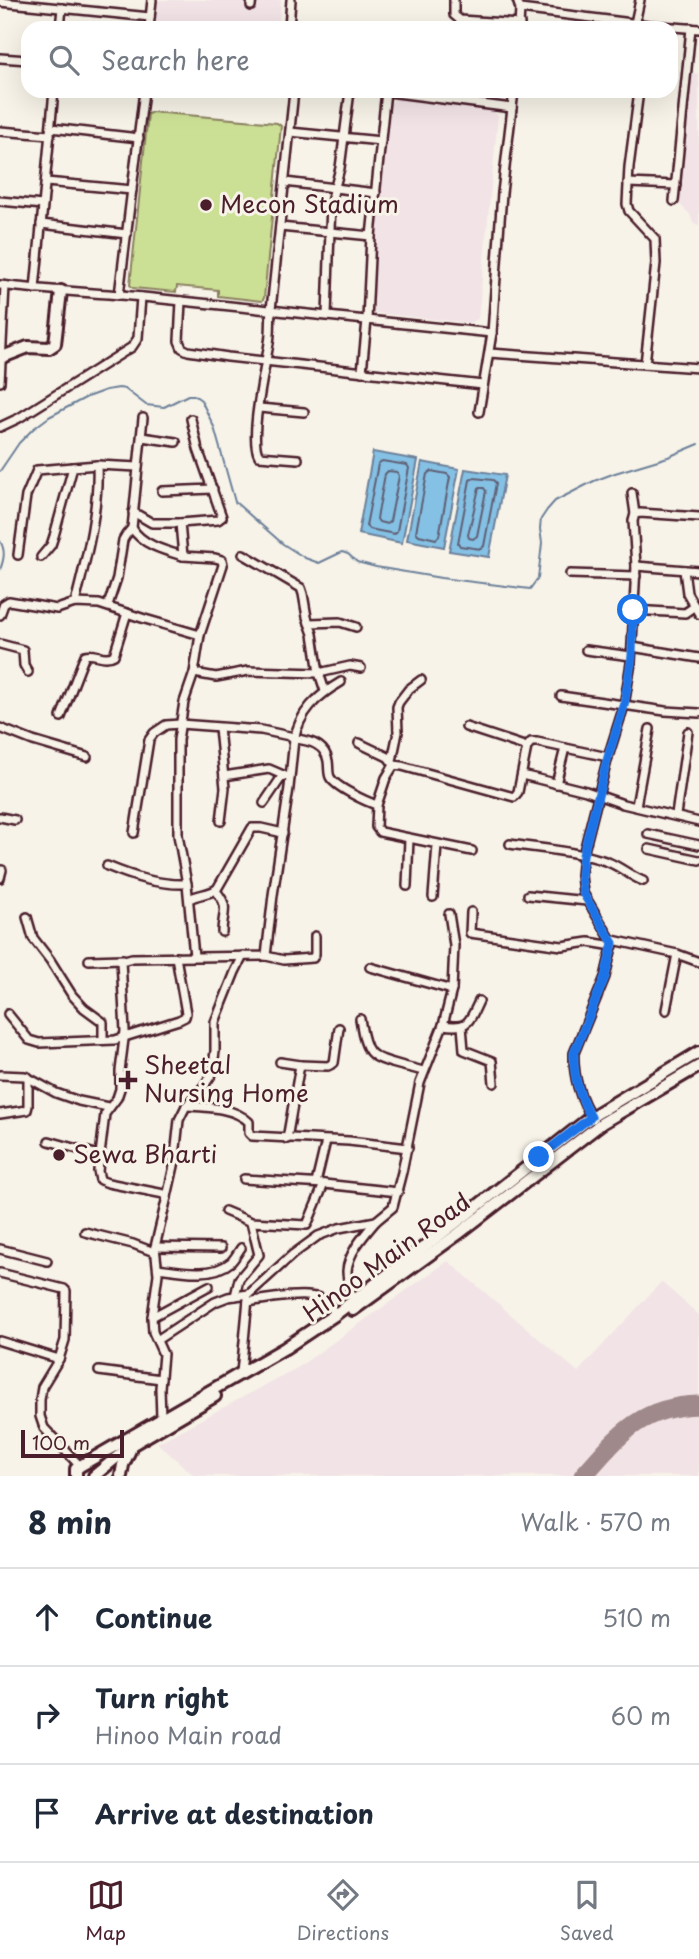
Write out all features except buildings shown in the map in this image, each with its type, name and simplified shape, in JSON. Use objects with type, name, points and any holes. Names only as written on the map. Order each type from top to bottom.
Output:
[{"type":"main road","points":[[1,358],[28,347],[49,348],[55,344],[61,290]]},
{"type":"main road","name":"Hinoo Main Road","points":[[76,1470],[285,1348],[336,1314],[595,1121],[699,1052]]},
{"type":"main road","name":"Hinoo Main Road","points":[[93,1476],[133,1444],[316,1336],[458,1234],[595,1121],[699,1066]]},
{"type":"main road","points":[[121,1476],[122,1465],[133,1444]]},
{"type":"main road","points":[[76,1470],[92,1469],[93,1476]]},
{"type":"street","points":[[150,21],[152,0]]},
{"type":"street","points":[[290,21],[291,0]]},
{"type":"street","points":[[454,0],[454,15],[457,21]]},
{"type":"street","points":[[517,0],[519,21]]},
{"type":"street","points":[[635,21],[640,0]]},
{"type":"street","points":[[0,2],[150,17]]},
{"type":"street","points":[[61,21],[62,8]]},
{"type":"street","points":[[520,9],[619,21]]},
{"type":"street","points":[[674,201],[695,28]]},
{"type":"street","points":[[0,58],[21,60]]},
{"type":"street","points":[[35,289],[53,98]]},
{"type":"street","points":[[119,295],[143,98]]},
{"type":"street","points":[[293,98],[269,341],[255,434],[257,454],[298,459]]},
{"type":"street","points":[[327,315],[331,202],[336,188],[349,98]]},
{"type":"street","points":[[362,372],[383,98]]},
{"type":"street","points":[[464,98],[512,108]]},
{"type":"street","points":[[480,412],[492,332],[502,193],[513,98]]},
{"type":"street","points":[[638,98],[627,205],[629,211],[652,233],[657,248],[645,363]]},
{"type":"street","points":[[0,131],[139,138]]},
{"type":"street","points":[[290,132],[381,141]]},
{"type":"street","points":[[46,182],[132,190]]},
{"type":"street","points":[[285,182],[376,193]]},
{"type":"street","points":[[628,183],[676,185]]},
{"type":"street","points":[[0,201],[43,205]]},
{"type":"street","points":[[41,225],[127,234]]},
{"type":"street","points":[[280,227],[371,236]]},
{"type":"street","points":[[0,382],[3,286],[492,332]]},
{"type":"street","points":[[0,427],[19,418],[132,347],[138,338],[141,297]]},
{"type":"street","points":[[181,301],[178,341],[182,348],[206,354],[483,385]]},
{"type":"street","points":[[489,353],[699,368]]},
{"type":"street","points":[[259,408],[304,412]]},
{"type":"street","points":[[144,418],[132,528],[147,543],[183,556],[215,558],[223,562],[200,635],[194,673],[180,724],[177,751],[178,824],[194,956]]},
{"type":"street","points":[[133,512],[148,522],[180,523],[222,519],[223,515],[201,458],[191,419]]},
{"type":"street","points":[[142,437],[176,442]]},
{"type":"street","points":[[18,555],[26,496],[35,472],[43,468],[97,465],[138,467]]},
{"type":"street","points":[[75,603],[92,523],[97,465]]},
{"type":"street","points":[[41,557],[51,545],[73,467]]},
{"type":"street","points":[[162,491],[213,489]]},
{"type":"street","points":[[595,1121],[585,1107],[579,1089],[574,1053],[600,991],[613,943],[587,901],[582,887],[583,855],[624,706],[632,656],[636,566],[632,494]]},
{"type":"street","points":[[635,514],[699,517]]},
{"type":"street","points":[[180,523],[183,556]]},
{"type":"street","points":[[108,605],[117,578],[124,537],[132,528]]},
{"type":"street","points":[[243,554],[301,588],[325,691]]},
{"type":"street","points":[[636,566],[699,571]]},
{"type":"street","points":[[633,610],[697,610],[687,593],[684,570]]},
{"type":"street","points":[[570,575],[636,576]]},
{"type":"street","points":[[0,615],[4,604],[9,601],[57,609],[75,603],[88,603],[108,605],[200,635]]},
{"type":"street","points":[[61,718],[85,656],[114,656],[127,612]]},
{"type":"street","points":[[309,623],[340,622],[356,627]]},
{"type":"street","points":[[0,644],[23,650],[24,665],[28,672]]},
{"type":"street","points":[[632,647],[699,658]]},
{"type":"street","points":[[586,650],[632,656]]},
{"type":"street","points":[[194,673],[216,677],[248,671],[319,673],[350,666],[361,668]]},
{"type":"street","points":[[421,680],[409,689],[397,707],[398,732],[393,763],[377,805],[377,830],[384,834],[472,851]]},
{"type":"street","points":[[266,956],[294,738],[300,718],[310,704],[341,681]]},
{"type":"street","points":[[561,696],[624,706],[699,713]]},
{"type":"street","points":[[134,833],[149,740],[166,725],[272,731],[311,741],[326,755],[329,775],[334,783],[377,805]]},
{"type":"street","points":[[466,727],[527,747]]},
{"type":"street","points":[[0,728],[87,758]]},
{"type":"street","points":[[219,728],[225,797],[222,821]]},
{"type":"street","points":[[636,806],[650,729]]},
{"type":"street","points":[[676,815],[688,732]]},
{"type":"street","points":[[359,744],[393,763],[514,797],[518,792],[527,747],[534,741],[608,757]]},
{"type":"street","points":[[556,784],[565,748]]},
{"type":"street","points":[[224,776],[265,769],[287,777]]},
{"type":"street","points":[[522,775],[699,822]]},
{"type":"street","points":[[264,803],[287,777]]},
{"type":"street","points":[[0,817],[15,820]]},
{"type":"street","points":[[188,899],[215,890],[252,828],[283,833]]},
{"type":"street","points":[[648,834],[699,845]]},
{"type":"street","points":[[407,886],[409,839]]},
{"type":"street","points":[[510,844],[583,855],[614,864],[642,881]]},
{"type":"street","points":[[433,897],[437,845]]},
{"type":"street","points":[[649,849],[699,860]]},
{"type":"street","points":[[107,866],[149,881],[187,884]]},
{"type":"street","points":[[215,890],[224,901],[226,909],[222,932]]},
{"type":"street","points":[[528,895],[587,901]]},
{"type":"street","points":[[471,912],[470,933],[562,946],[589,942],[613,943],[677,954],[699,962]]},
{"type":"street","points":[[353,1300],[347,1274],[348,1265],[376,1221],[393,1207],[423,1071],[443,1026],[452,990],[454,945],[449,914]]},
{"type":"street","points":[[27,917],[33,938],[72,995],[103,1022],[103,1040]]},
{"type":"street","points":[[89,960],[194,956],[266,956],[284,960],[313,958],[316,936]]},
{"type":"street","points":[[666,1010],[677,954]]},
{"type":"street","points":[[161,1418],[163,1354],[153,1332],[152,1317],[158,1268],[154,1250],[174,1166],[179,1120],[212,1074],[215,1022],[243,956]]},
{"type":"street","points":[[8,1014],[34,1043],[124,1038],[179,1020],[186,1016],[176,957]]},
{"type":"street","points":[[122,959],[124,1038],[119,1093],[108,1107],[103,1121],[98,1175],[100,1180],[164,1194],[167,1197]]},
{"type":"street","points":[[370,967],[452,990]]},
{"type":"street","points":[[443,1026],[462,1026],[470,1021],[479,1001]]},
{"type":"street","points":[[360,1019],[366,1043],[373,1055],[423,1071]]},
{"type":"street","points":[[462,1026],[464,1050],[492,1061],[494,1083]]},
{"type":"street","points":[[279,1062],[332,1065],[339,1028]]},
{"type":"street","points":[[287,1139],[300,1065]]},
{"type":"street","points":[[0,1075],[28,1077],[47,1089],[74,1100],[108,1107]]},
{"type":"street","points":[[0,1114],[27,1110],[28,1077]]},
{"type":"street","points":[[186,1107],[206,1107],[235,1113],[248,1120],[250,1136],[349,1141],[408,1148]]},
{"type":"street","points":[[49,1141],[99,1155]]},
{"type":"street","points":[[225,1211],[251,1222],[307,1225],[320,1184],[326,1141]]},
{"type":"street","points":[[244,1179],[398,1192]]},
{"type":"street","points":[[241,1373],[248,1298],[292,1255],[318,1236],[340,1228],[376,1221]]},
{"type":"street","points":[[235,1296],[239,1279],[258,1255],[251,1222]]},
{"type":"street","points":[[85,1232],[154,1250],[221,1248]]},
{"type":"street","points":[[158,1268],[186,1272],[216,1269],[229,1263],[242,1248]]},
{"type":"street","points":[[0,1249],[47,1261]]},
{"type":"street","points":[[0,1273],[65,1291],[64,1348],[42,1387],[40,1416],[44,1427],[76,1470]]},
{"type":"street","points":[[152,1317],[209,1286]]},
{"type":"street","points":[[157,1339],[215,1302],[235,1296],[317,1297],[325,1301],[336,1314]]},
{"type":"street","points":[[0,1341],[59,1359]]},
{"type":"street","points":[[99,1371],[161,1378]]},
{"type":"shaded area","points":[[158,0],[281,0],[279,21],[156,21]]},
{"type":"shaded area","points":[[692,73],[699,74],[699,225],[693,223],[690,214],[679,204]]},
{"type":"shaded area","points":[[396,98],[491,108],[498,116],[478,319],[469,323],[375,313],[369,306],[390,104]]},
{"type":"shaded area","points":[[448,1261],[578,1372],[661,1282],[699,1315],[699,1476],[195,1476],[157,1443],[297,1368]]},
{"type":"green space","name":"Mecon Stadium","points":[[152,112],[277,123],[281,126],[262,301],[218,296],[218,290],[177,286],[176,292],[133,288],[130,285],[148,114]]},
{"type":"water","points":[[373,452],[418,460],[402,543],[358,534]]},
{"type":"water","points":[[422,462],[459,469],[444,547],[407,540]]},
{"type":"water","points":[[465,469],[505,475],[489,557],[449,551]]},
{"type":"waterway","points":[[0,471],[19,443],[33,429],[49,417],[87,397],[119,388],[125,389],[146,405],[164,407],[188,395],[194,395],[201,400],[214,427],[235,502],[283,544],[305,558],[319,563],[342,552],[357,562],[376,567],[530,589],[538,578],[542,543],[541,519],[555,501],[594,481],[699,444]]},
{"type":"waterway","points":[[0,541],[4,555],[0,570]]},
{"type":"taxiway","points":[[583,1476],[620,1436],[646,1417],[661,1411],[699,1405]]},
{"type":"place","name":"Mecon Stadium","points":[[206,205]]},
{"type":"place","name":"Sheetal Nursing Home","points":[[128,1080]]},
{"type":"place","name":"Sewa Bharti","points":[[59,1155]]},
{"type":"route","points":[[539,1157],[591,1117],[579,1089],[574,1053],[605,977],[613,943],[583,893],[581,875],[608,757],[624,706],[632,656],[633,610]]}]
